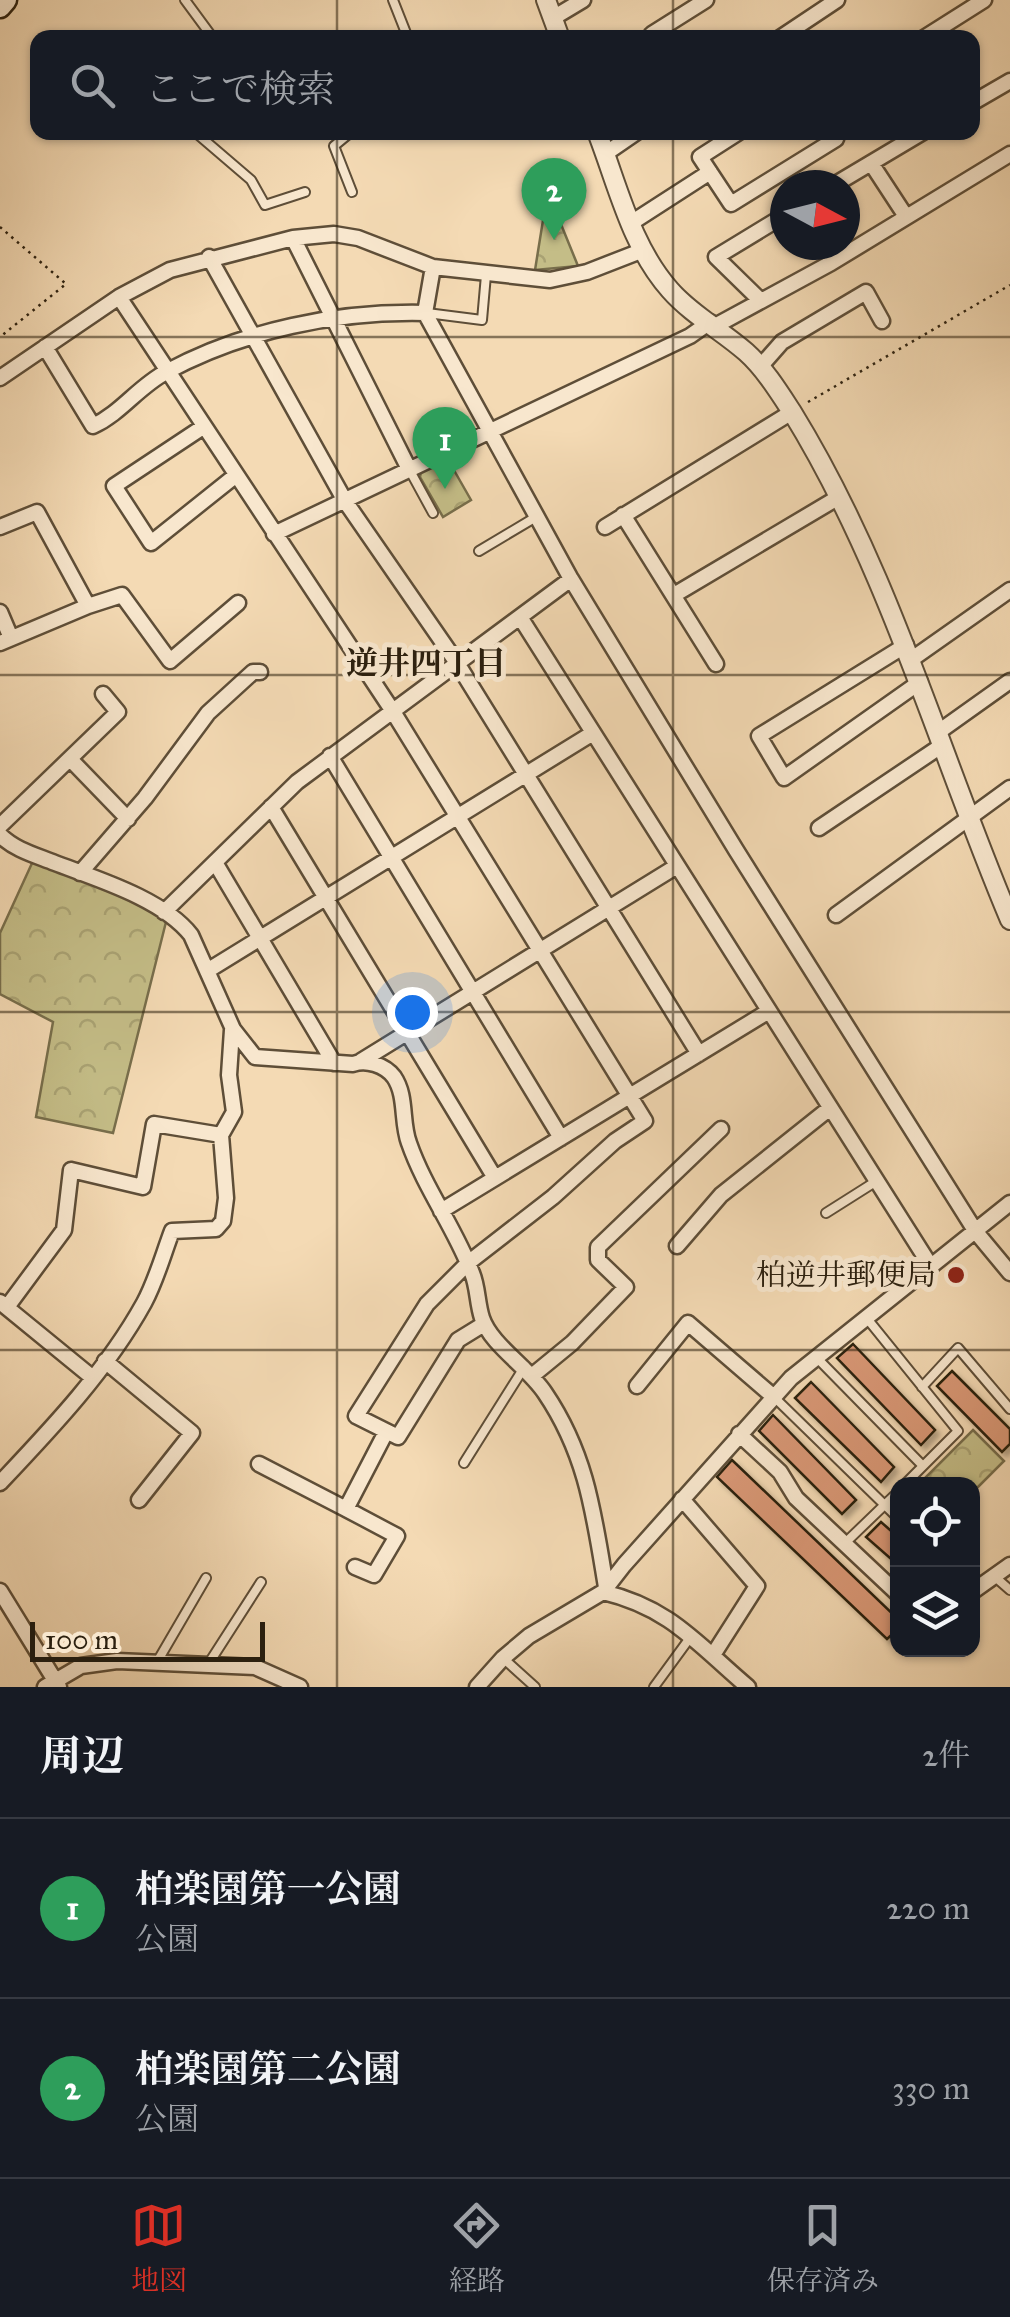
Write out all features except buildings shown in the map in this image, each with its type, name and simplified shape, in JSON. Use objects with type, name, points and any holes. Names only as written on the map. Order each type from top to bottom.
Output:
[{"type":"main road","points":[[0,8],[6,0]]},
{"type":"street","points":[[546,0],[557,30]]},
{"type":"street","points":[[553,18],[583,0]]},
{"type":"street","points":[[658,30],[706,0]]},
{"type":"street","points":[[792,30],[837,0]]},
{"type":"street","points":[[937,30],[984,0]]},
{"type":"street","points":[[980,99],[1010,82]]},
{"type":"street","points":[[600,140],[641,251],[673,294],[760,367],[792,412],[839,497],[909,652],[968,820],[1003,880],[1010,920]]},
{"type":"street","points":[[605,154],[625,140]]},
{"type":"street","points":[[727,140],[700,157],[731,204],[836,140]]},
{"type":"street","points":[[859,170],[909,140]]},
{"type":"street","points":[[274,534],[760,300],[831,263],[1010,154]]},
{"type":"street","points":[[870,163],[906,215]]},
{"type":"street","points":[[631,222],[710,172]]},
{"type":"street","points":[[760,300],[716,256],[770,224]]},
{"type":"street","points":[[0,378],[119,297],[170,270],[294,238],[334,234],[358,238],[433,267],[550,280],[587,272],[641,251]]},
{"type":"street","points":[[294,238],[409,469]]},
{"type":"street","points":[[209,257],[345,501],[456,663],[698,1054]]},
{"type":"street","points":[[433,267],[425,313],[571,579],[976,1232],[1010,1273]]},
{"type":"street","points":[[760,367],[782,342],[866,292],[882,322]]},
{"type":"street","points":[[119,297],[392,710],[646,1121],[615,1141],[554,1197],[468,1263],[427,1304],[356,1416],[398,1437],[458,1340],[484,1324]]},
{"type":"street","points":[[45,347],[92,426],[112,417],[141,388],[166,372],[253,336],[332,319],[392,312],[425,313]]},
{"type":"street","points":[[606,527],[792,412]]},
{"type":"street","points":[[203,427],[114,486],[151,543],[235,476]]},
{"type":"street","points":[[674,595],[839,497]]},
{"type":"street","points":[[0,526],[37,512],[88,606]]},
{"type":"street","points":[[624,515],[716,664]]},
{"type":"street","points":[[164,912],[330,756],[571,579]]},
{"type":"street","points":[[920,682],[784,778],[759,736],[1010,590]]},
{"type":"street","points":[[0,612],[6,640],[122,594],[170,661],[238,603]]},
{"type":"street","points":[[520,618],[930,1265]]},
{"type":"street","points":[[80,872],[128,818],[208,713],[253,672],[260,672]]},
{"type":"street","points":[[819,828],[1010,681]]},
{"type":"street","points":[[0,826],[118,712],[103,694]]},
{"type":"street","points":[[206,971],[592,732]]},
{"type":"street","points":[[330,756],[561,1138]]},
{"type":"street","points":[[70,759],[128,818]]},
{"type":"street","points":[[836,915],[1010,788]]},
{"type":"street","points":[[272,807],[495,1178]]},
{"type":"street","points":[[0,835],[19,849],[121,888],[182,923],[192,935],[232,1029],[255,1056],[360,1062],[387,1069],[400,1088],[405,1132],[428,1189],[468,1263],[484,1324],[548,1397],[587,1476],[604,1590]]},
{"type":"street","points":[[216,864],[334,1063]]},
{"type":"street","points":[[360,1062],[677,866]]},
{"type":"street","points":[[442,1211],[768,1010]]},
{"type":"street","points":[[1,1480],[106,1361],[145,1301],[172,1231],[216,1230],[223,1221],[226,1198],[222,1135],[234,1112],[229,1075],[232,1029]]},
{"type":"street","points":[[677,1246],[721,1195],[830,1108]]},
{"type":"street","points":[[93,1378],[3,1305],[64,1230],[71,1170],[143,1187],[154,1124],[222,1135]]},
{"type":"street","points":[[529,1371],[572,1344],[626,1287],[598,1260],[598,1247],[722,1129]]},
{"type":"street","points":[[477,1687],[528,1636],[604,1590],[739,1434],[816,1357],[1010,1203]]},
{"type":"street","points":[[637,1386],[688,1323],[774,1396]]},
{"type":"street","points":[[106,1361],[192,1434],[139,1500]]},
{"type":"street","points":[[346,1509],[386,1432]]},
{"type":"street","points":[[739,1434],[780,1472],[796,1498],[890,1587]]},
{"type":"street","points":[[259,1464],[396,1536],[374,1575],[354,1567]]},
{"type":"street","points":[[682,1499],[757,1586],[713,1655]]},
{"type":"street","points":[[980,1587],[1010,1565]]},
{"type":"street","points":[[0,1590],[54,1685],[81,1666],[117,1661],[254,1667],[300,1687]]},
{"type":"street","points":[[604,1590],[645,1606],[692,1635],[748,1687]]},
{"type":"lane","points":[[185,0],[207,30]]},
{"type":"lane","points":[[393,0],[405,30]]},
{"type":"lane","points":[[204,140],[251,180],[265,205],[305,192]]},
{"type":"lane","points":[[341,140],[334,146],[352,192]]},
{"type":"lane","points":[[425,313],[482,320],[486,275]]},
{"type":"lane","points":[[409,469],[434,513]]},
{"type":"lane","points":[[479,552],[536,517]]},
{"type":"lane","points":[[826,1212],[875,1182]]},
{"type":"lane","points":[[866,1316],[958,1431],[912,1477]]},
{"type":"lane","points":[[922,1387],[958,1348],[1010,1409]]},
{"type":"lane","points":[[816,1357],[923,1466]]},
{"type":"lane","points":[[464,1463],[529,1371]]},
{"type":"lane","points":[[774,1396],[890,1511]]},
{"type":"lane","points":[[844,1544],[890,1500]]},
{"type":"lane","points":[[994,1576],[1010,1590]]},
{"type":"lane","points":[[157,1662],[206,1578]]},
{"type":"lane","points":[[209,1663],[261,1582]]},
{"type":"lane","points":[[654,1687],[692,1635]]},
{"type":"lane","points":[[503,1658],[535,1687]]},
{"type":"path","points":[[0,227],[66,284],[0,337]]},
{"type":"path","points":[[792,412],[1010,285]]},
{"type":"green space","points":[[556,212],[578,266],[535,270],[544,214]]},
{"type":"green space","points":[[447,458],[471,500],[443,517],[420,477],[421,471]]},
{"type":"green space","points":[[33,861],[121,893],[167,918],[113,1133],[36,1117],[53,1022],[0,994],[0,933]]},
{"type":"green space","points":[[973,1430],[1004,1461],[980,1485],[980,1477],[926,1477]]},
{"type":"place","name":"柏楽園第二公園","points":[[554,240]]},
{"type":"place","name":"柏楽園第一公園","points":[[445,489]]},
{"type":"place","name":"柏逆井郵便局","points":[[956,1275]]},
{"type":"district","name":"逆井四丁目","points":[[426,663]]}]
